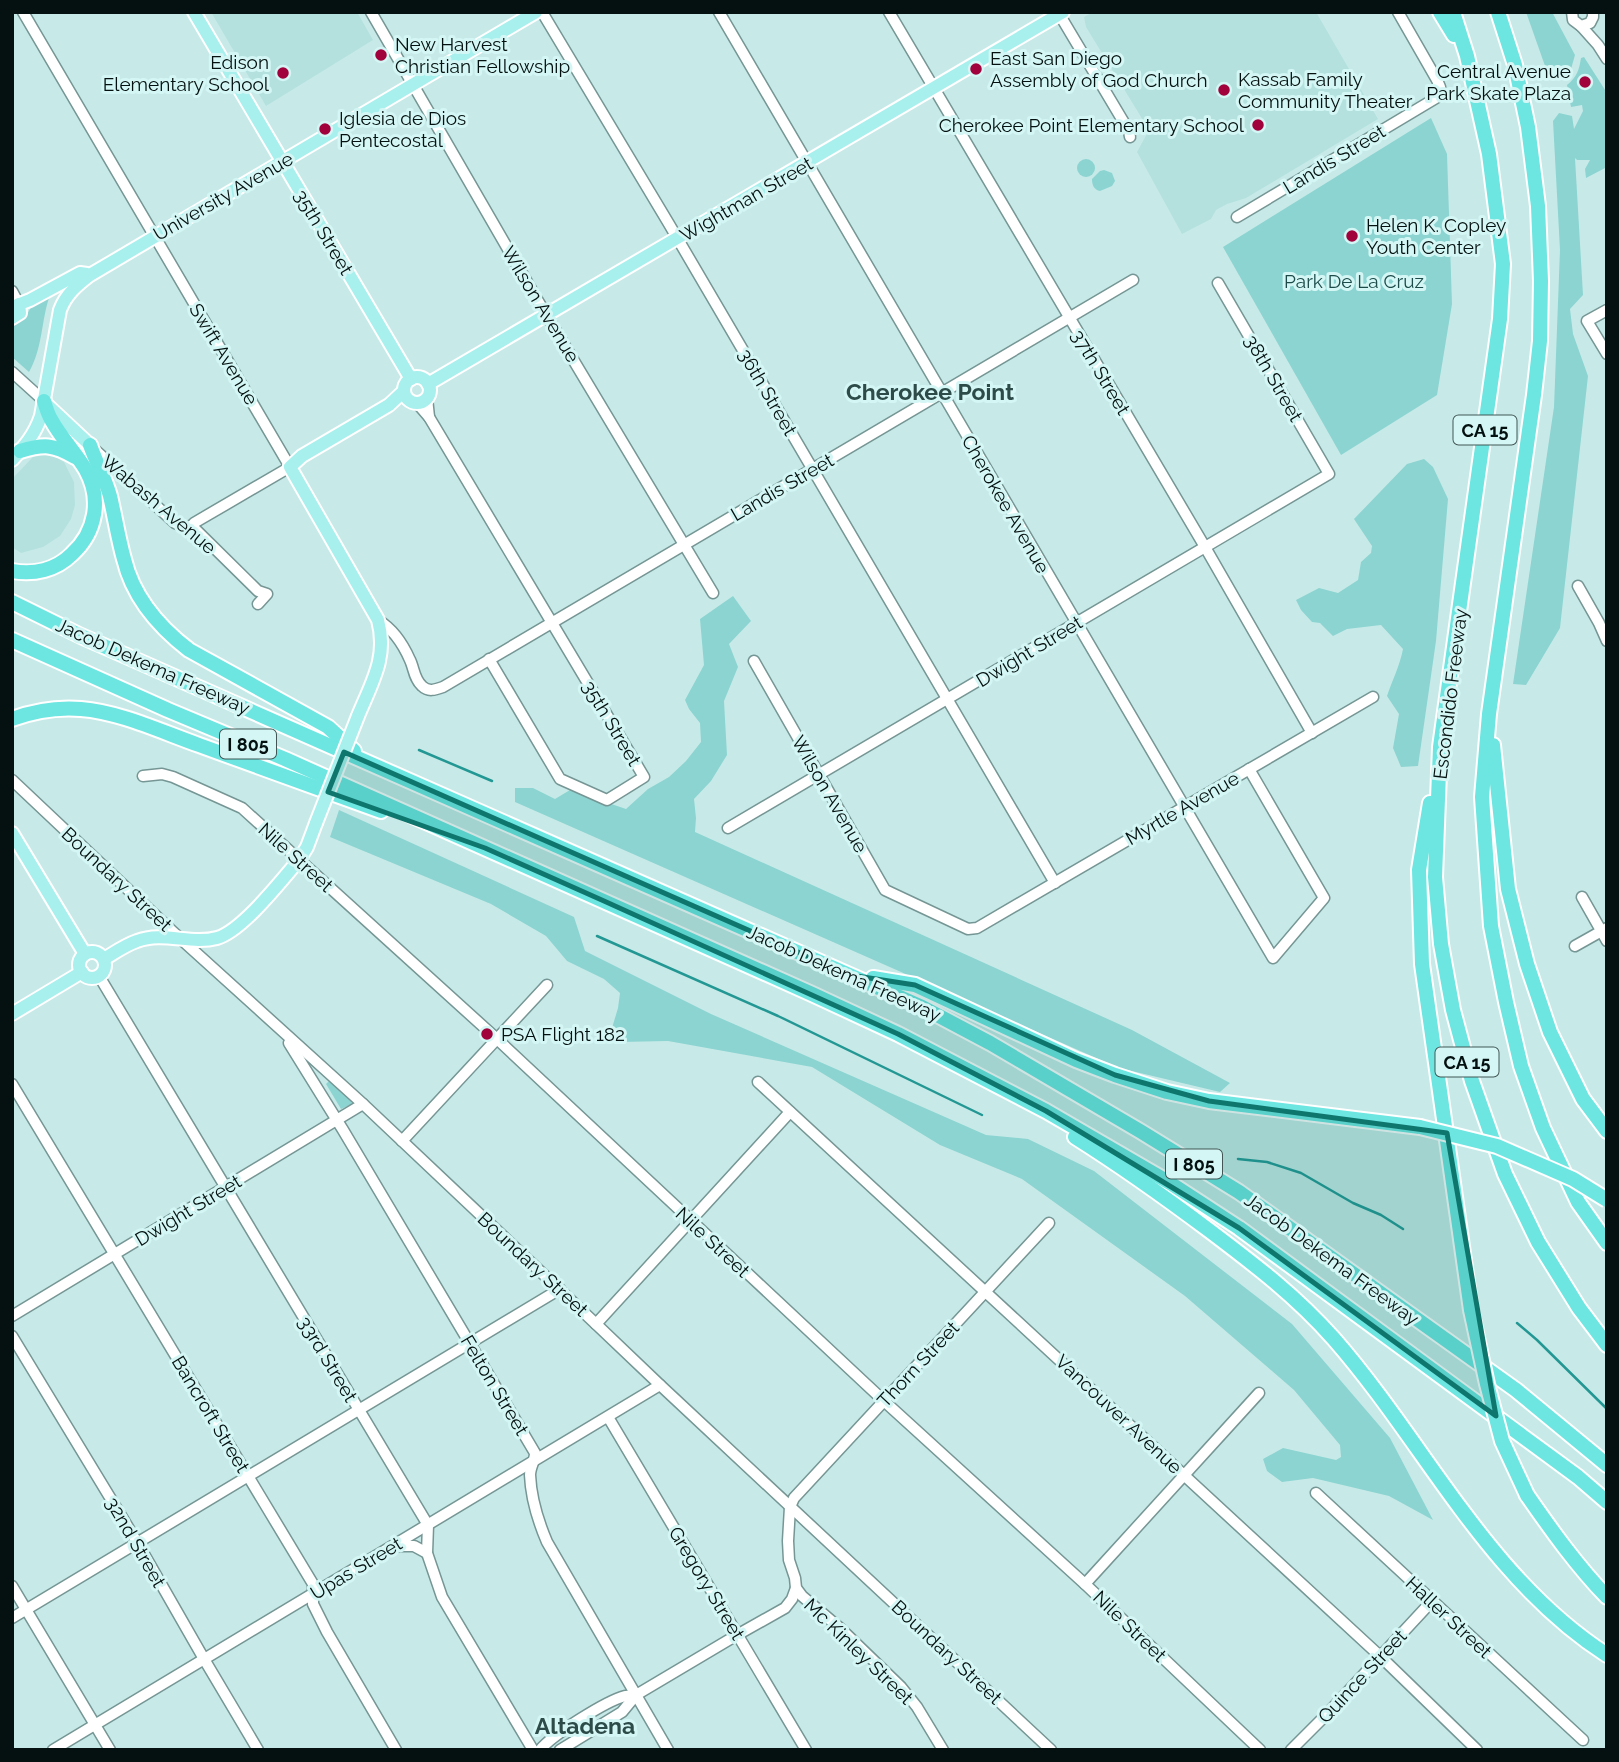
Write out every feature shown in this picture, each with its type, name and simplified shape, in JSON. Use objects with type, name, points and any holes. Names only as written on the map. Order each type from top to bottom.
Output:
[{"type":"highway","points":[[1440,12],[1466,56]]},
{"type":"highway","name":"Escondido Freeway","points":[[1453,12],[1489,154],[1503,264],[1500,319],[1440,747],[1435,877],[1441,944],[1453,1010],[1472,1081],[1505,1174],[1538,1242],[1578,1308],[1607,1345]]},
{"type":"highway","name":"CA 15","points":[[1498,12],[1515,65],[1528,127],[1538,206],[1541,281],[1540,341],[1534,395],[1489,715],[1482,797],[1491,926],[1521,1066],[1543,1128],[1578,1202],[1607,1243]]},
{"type":"highway","points":[[12,571],[41,571],[68,559],[86,537],[95,512],[90,479],[52,422],[44,401]]},
{"type":"highway","points":[[16,455],[39,446],[51,445],[78,458]]},
{"type":"highway","points":[[90,445],[110,498],[127,571],[140,597],[157,621],[189,650],[328,727],[362,759]]},
{"type":"highway","name":"Jacob Dekema Freeway","points":[[12,602],[81,636],[922,1007],[990,1043],[1239,1192],[1507,1383],[1607,1465]]},
{"type":"highway","name":"Jacob Dekema Freeway","points":[[12,640],[812,994],[979,1075],[1103,1143],[1239,1228],[1578,1477],[1607,1502]]},
{"type":"highway","points":[[12,719],[59,708],[105,713],[485,848]]},
{"type":"highway","points":[[1489,715],[1508,889],[1527,964],[1550,1032],[1583,1099],[1607,1130]]},
{"type":"highway","points":[[1440,747],[1419,870],[1422,964],[1471,1310],[1502,1441],[1527,1495],[1557,1538],[1607,1597]]},
{"type":"highway","points":[[850,975],[915,985],[1076,1060],[1167,1092],[1209,1101],[1420,1127],[1497,1146],[1573,1179],[1607,1200]]},
{"type":"highway","points":[[979,1075],[1103,1154],[1266,1272],[1334,1340],[1365,1377],[1507,1567],[1560,1620],[1607,1655]]},
{"type":"main road","name":"35th Street","points":[[194,12],[283,161],[414,394]]},
{"type":"main road","name":"University Avenue","points":[[16,455],[37,429],[60,310],[63,301],[75,286],[536,12]]},
{"type":"main road","name":"Wightman Street","points":[[290,467],[302,456],[389,405],[414,394],[421,378],[428,384],[1060,13]]},
{"type":"main road","points":[[12,318],[20,313],[16,305],[80,273],[90,275]]},
{"type":"main road","name":"Wabash Avenue","points":[[44,401],[90,445]]},
{"type":"main road","name":"Swift Avenue","points":[[290,467],[378,620]]},
{"type":"main road","points":[[104,959],[138,940],[156,937],[206,940],[234,930],[299,860],[378,668],[382,632],[378,620]]},
{"type":"main road","points":[[12,833],[85,954]]},
{"type":"main road","points":[[97,953],[104,959],[104,971],[99,976],[90,978],[82,972],[79,962],[85,954],[97,953]]},
{"type":"main road","points":[[12,1014],[82,972]]},
{"type":"street","name":"Wilson Avenue","points":[[371,12],[546,314],[713,593]]},
{"type":"street","name":"36th Street","points":[[542,12],[1055,883]]},
{"type":"street","name":"Cherokee Avenue","points":[[719,12],[1273,958],[1324,898],[1249,769]]},
{"type":"street","name":"37th Street","points":[[890,12],[1312,733]]},
{"type":"street","name":"Landis Street","points":[[1237,217],[1432,102],[1440,87],[1398,12]]},
{"type":"street","points":[[1572,12],[1575,23],[1598,45],[1607,59]]},
{"type":"street","points":[[12,20],[24,13]]},
{"type":"street","name":"Swift Avenue","points":[[24,13],[290,467]]},
{"type":"street","points":[[1060,13],[1130,137]]},
{"type":"street","points":[[1581,26],[1587,25],[1594,15]]},
{"type":"street","points":[[1594,15],[1598,45]]},
{"type":"street","name":"Landis Street","points":[[429,690],[443,687],[1133,280]]},
{"type":"street","name":"38th Street","points":[[1218,283],[1329,474]]},
{"type":"street","points":[[12,291],[16,305]]},
{"type":"street","points":[[1607,310],[1587,321],[1607,354]]},
{"type":"street","name":"Wabash Avenue","points":[[12,372],[44,401]]},
{"type":"street","name":"35th Street","points":[[414,394],[644,777],[607,800],[560,779],[489,659]]},
{"type":"street","name":"Wabash Avenue","points":[[90,445],[175,523],[184,527],[192,526],[258,591],[267,594],[258,604]]},
{"type":"street","name":"Wightman Street","points":[[192,526],[290,467]]},
{"type":"street","name":"Dwight Street","points":[[728,828],[1329,474]]},
{"type":"street","points":[[1578,586],[1603,621],[1607,641]]},
{"type":"street","name":"Swift Avenue","points":[[378,620],[394,633],[410,659],[417,680],[422,687],[429,690]]},
{"type":"street","name":"Wilson Avenue","points":[[754,661],[885,890],[968,929],[977,928],[991,920]]},
{"type":"street","name":"Myrtle Avenue","points":[[991,920],[1374,697]]},
{"type":"street","name":"Nile Street","points":[[143,776],[162,774],[173,777],[242,808],[1085,1584],[1260,1750]]},
{"type":"street","name":"Boundary Street","points":[[12,780],[181,939],[363,1104],[1051,1750]]},
{"type":"street","points":[[1582,897],[1604,930],[1607,941]]},
{"type":"street","points":[[1575,946],[1604,930]]},
{"type":"street","name":"33rd Street","points":[[99,976],[428,1525]]},
{"type":"street","points":[[402,1141],[547,985]]},
{"type":"street","name":"Felton Street","points":[[282,1031],[535,1452],[535,1461],[530,1471],[533,1495],[547,1542],[668,1750]]},
{"type":"street","name":"Vancouver Avenue","points":[[758,1082],[1381,1657],[1477,1750]]},
{"type":"street","name":"Bancroft Street","points":[[12,1084],[313,1584],[313,1604],[396,1750]]},
{"type":"street","name":"Dwight Street","points":[[12,1316],[363,1104]]},
{"type":"street","points":[[596,1324],[790,1112]]},
{"type":"street","name":"Thorn Street","points":[[790,1507],[794,1498],[1049,1223]]},
{"type":"street","points":[[12,1618],[560,1289]]},
{"type":"street","name":"32nd Street","points":[[12,1336],[137,1542],[258,1750]]},
{"type":"street","name":"Upas Street","points":[[53,1750],[660,1385]]},
{"type":"street","points":[[1085,1584],[1259,1394]]},
{"type":"street","name":"Gregory Street","points":[[608,1417],[806,1750]]},
{"type":"street","name":"Haller Street","points":[[1316,1493],[1583,1741]]},
{"type":"street","name":"Mc Kinley Street","points":[[790,1507],[789,1560],[796,1588],[901,1687],[917,1707],[943,1750]]},
{"type":"street","points":[[428,1525],[427,1553],[442,1597],[533,1750]]},
{"type":"street","points":[[393,1546],[414,1546],[427,1553]]},
{"type":"street","points":[[12,1586],[110,1750]]},
{"type":"street","points":[[560,1750],[622,1712],[636,1695],[785,1608],[796,1588]]},
{"type":"street","name":"Quince Street","points":[[1291,1750],[1432,1601]]},
{"type":"street","points":[[540,1750],[550,1738],[582,1718],[625,1696],[636,1695]]},
{"type":"highlighted area","points":[[344,752],[850,975],[915,985],[1115,1075],[1209,1101],[1447,1133],[1496,1416],[1239,1228],[1046,1111],[898,1034],[485,848],[328,792]]},
{"type":"shaded area","name":"Edison Elementary School","points":[[211,12],[357,12],[373,40],[266,106]]},
{"type":"shaded area","name":"Cherokee Point Elementary School","points":[[1093,12],[1316,12],[1378,119],[1246,198],[1216,210],[1211,219],[1182,234],[1137,152],[1149,130],[1086,27],[1084,17]]},
{"type":"shaded area","points":[[33,457],[56,457],[64,462],[74,482],[75,505],[71,519],[60,536],[43,547],[21,553],[12,547],[12,479]]},
{"type":"green space","points":[[1526,12],[1552,12],[1575,55],[1569,76],[1550,80]]},
{"type":"green space","points":[[1584,57],[1607,93],[1607,167],[1586,178],[1585,169],[1590,160],[1575,158],[1583,295],[1570,309],[1573,334],[1588,376],[1560,628],[1526,685],[1513,684],[1554,407],[1560,250],[1553,121],[1559,113],[1572,116],[1574,129],[1583,111],[1582,105],[1571,107],[1567,85],[1575,76],[1581,58]]},
{"type":"green space","name":"Park De La Cruz","points":[[1431,118],[1447,154],[1452,304],[1437,395],[1341,455],[1223,247]]},
{"type":"green space","points":[[1086,159],[1092,162],[1095,168],[1092,174],[1086,177],[1080,174],[1077,168],[1080,162]]},
{"type":"green space","points":[[1104,170],[1112,173],[1115,181],[1112,186],[1096,190],[1092,179]]},
{"type":"green space","points":[[50,295],[37,353],[29,372],[12,357],[12,327],[25,318],[34,302]]},
{"type":"green space","points":[[1424,459],[1433,467],[1448,499],[1436,641],[1418,766],[1401,767],[1393,748],[1399,714],[1387,696],[1403,649],[1381,625],[1347,629],[1333,636],[1320,623],[1312,622],[1296,600],[1319,588],[1338,593],[1358,580],[1361,562],[1371,553],[1372,546],[1354,519],[1407,464]]},
{"type":"green space","points":[[733,596],[751,621],[729,644],[738,667],[724,701],[727,755],[711,781],[694,799],[695,832],[1132,1030],[1230,1083],[1220,1092],[1119,1068],[515,802],[515,788],[533,788],[555,799],[570,790],[626,809],[686,761],[701,742],[700,723],[685,700],[704,665],[700,619]]},
{"type":"green space","points":[[339,810],[574,917],[585,951],[711,1014],[986,1135],[1028,1139],[1094,1171],[1292,1324],[1390,1438],[1433,1520],[1389,1496],[1313,1478],[1282,1482],[1267,1471],[1263,1459],[1283,1448],[1336,1460],[1341,1457],[1340,1445],[1294,1390],[1185,1296],[1022,1179],[940,1145],[812,1067],[668,1041],[619,1042],[612,1028],[620,993],[604,979],[567,961],[546,936],[491,904],[330,837]]},
{"type":"green space","points":[[330,1080],[351,1099],[352,1104],[341,1109],[326,1084]]},
{"type":"waterway","points":[[419,750],[492,781]]},
{"type":"waterway","points":[[597,936],[778,1016],[982,1115]]},
{"type":"waterway","points":[[1238,1159],[1267,1162],[1301,1173],[1403,1229]]},
{"type":"waterway","points":[[1517,1323],[1607,1409]]},
{"type":"place","name":"New Harvest Christian Fellowship","points":[[381,55]]},
{"type":"place","name":"East San Diego Assembly of God Church","points":[[976,69]]},
{"type":"place","name":"Edison Elementary School","points":[[283,73]]},
{"type":"place","name":"Central Avenue Park Skate Plaza","points":[[1585,82]]},
{"type":"place","name":"Kassab Family Community Theater","points":[[1224,90]]},
{"type":"place","name":"Cherokee Point Elementary School","points":[[1258,125]]},
{"type":"place","name":"Iglesia de Dios Pentecostal","points":[[325,129]]},
{"type":"place","name":"Helen K. Copley Youth Center","points":[[1352,236]]},
{"type":"place","name":"PSA Flight 182","points":[[487,1034]]},
{"type":"district","name":"Cherokee Point","points":[[930,391]]},
{"type":"district","name":"Altadena","points":[[585,1725]]}]
